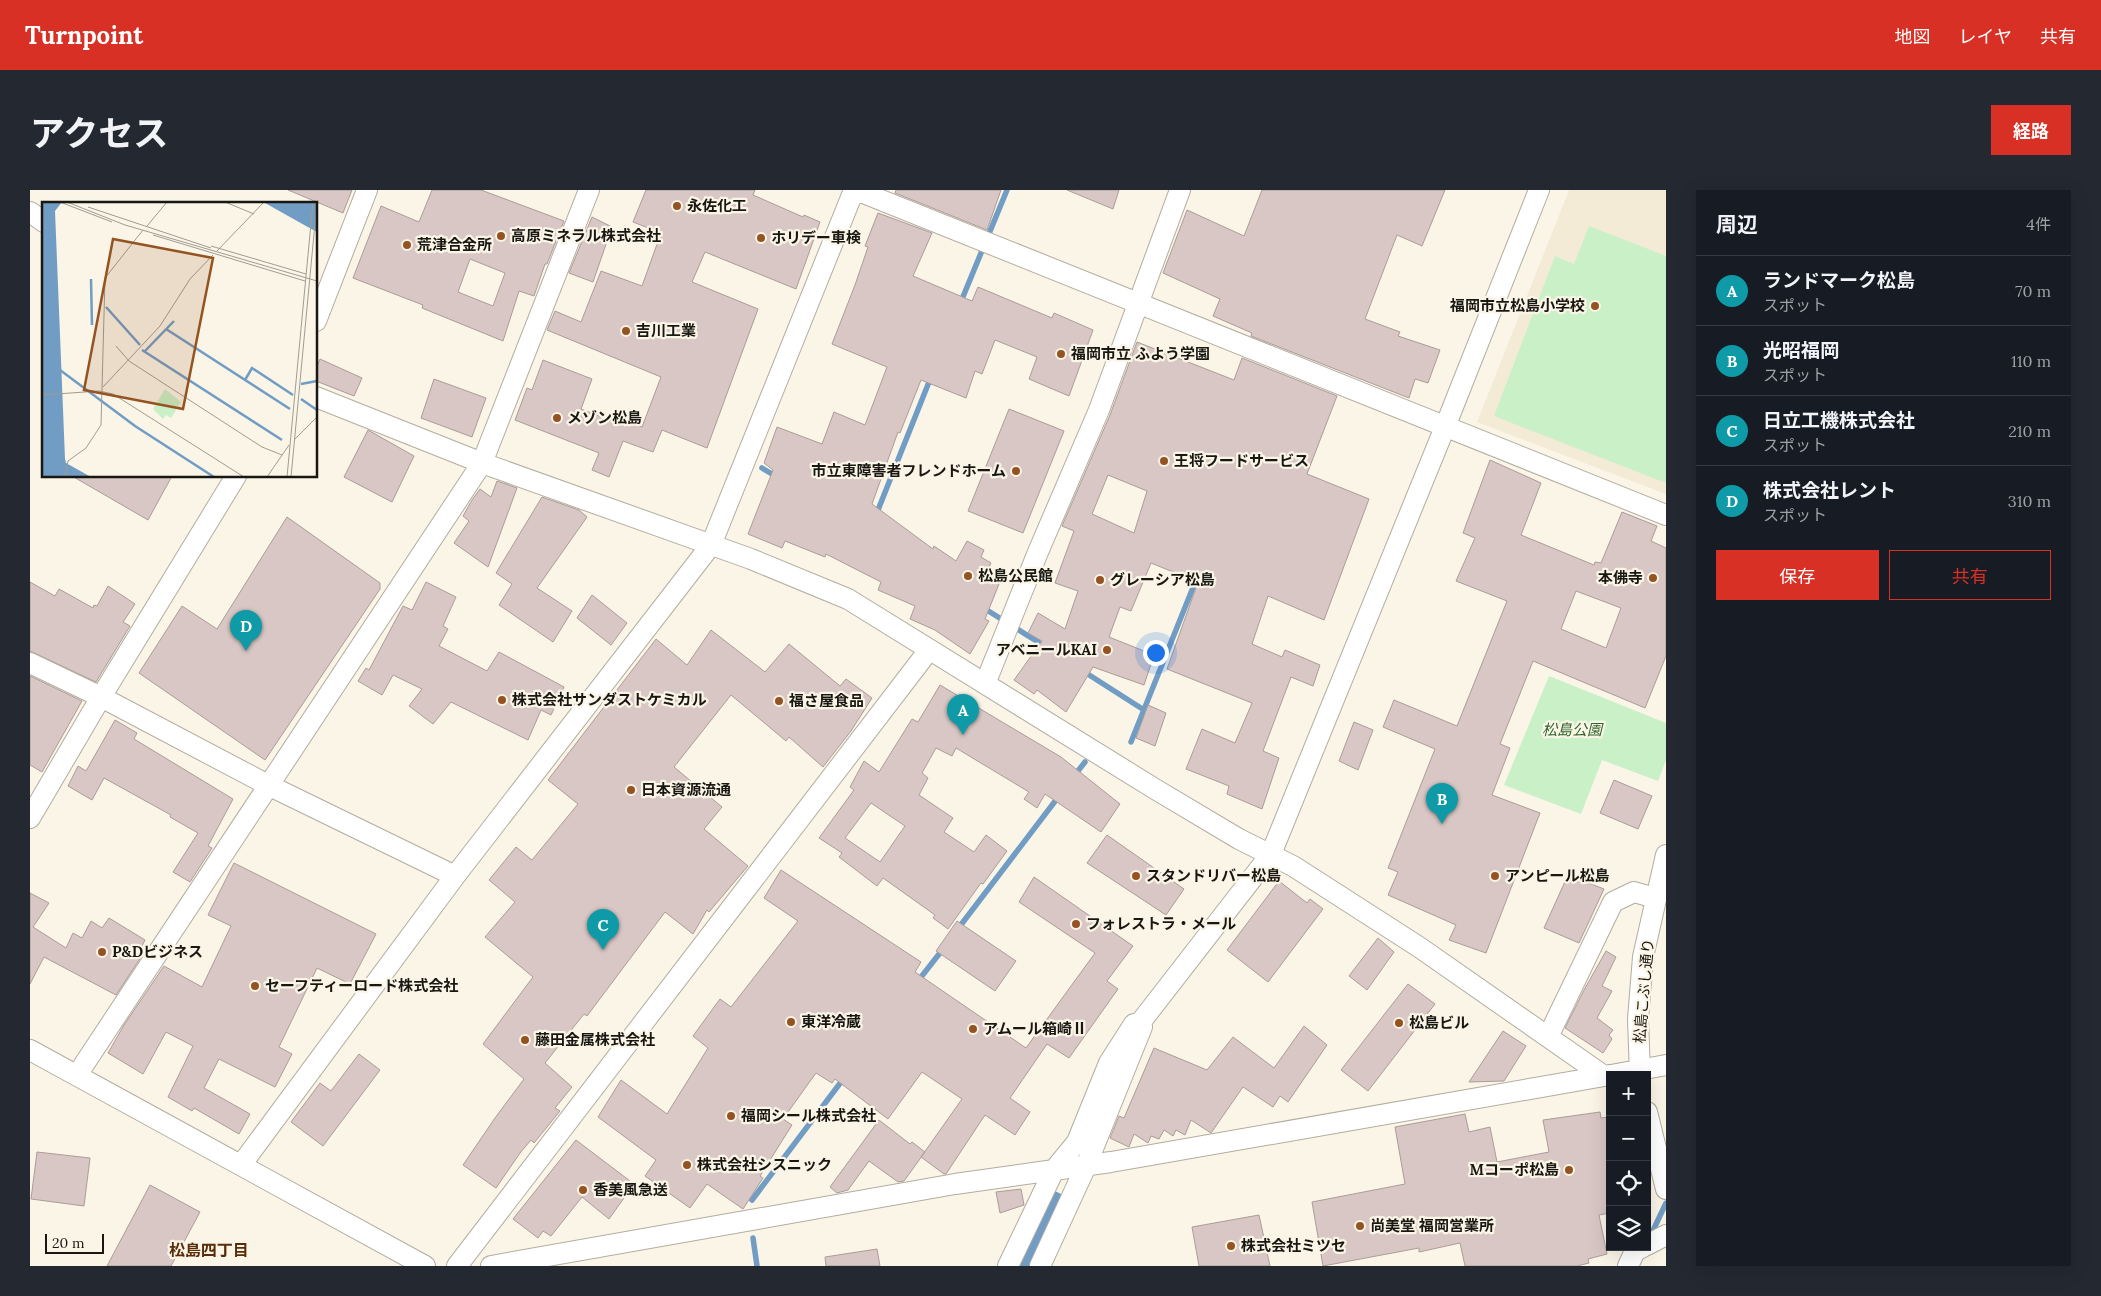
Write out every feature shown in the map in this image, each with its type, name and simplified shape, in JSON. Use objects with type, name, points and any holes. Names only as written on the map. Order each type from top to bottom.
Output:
[{"type":"street","points":[[318,316],[367,190]]},
{"type":"street","points":[[77,1075],[482,463],[589,190]]},
{"type":"street","points":[[241,1165],[455,876],[711,545],[855,190],[1666,515]]},
{"type":"street","points":[[985,684],[1038,552],[1099,410],[1180,190]]},
{"type":"street","points":[[1008,1266],[1054,1170],[1077,1142],[1109,1063],[1134,1024],[1140,1023],[1271,854],[1445,427],[1539,190]]},
{"type":"street","points":[[30,212],[42,221]]},
{"type":"street","points":[[318,398],[482,463],[613,508],[848,599],[1155,789],[1239,839],[1293,866],[1418,947],[1548,1037],[1606,1074]]},
{"type":"street","points":[[30,818],[100,697],[235,478]]},
{"type":"street","points":[[457,1266],[930,650]]},
{"type":"street","points":[[30,663],[100,697],[268,785],[455,876]]},
{"type":"street","name":"松島こぶし通り","points":[[1639,1071],[1638,1019],[1643,957],[1666,855]]},
{"type":"street","points":[[1548,1037],[1613,902],[1634,892],[1655,898]]},
{"type":"street","points":[[1040,1266],[1086,1166],[1142,1028],[1140,1023]]},
{"type":"street","points":[[30,1050],[425,1266]]},
{"type":"street","points":[[1643,1071],[1666,1065]]},
{"type":"street","points":[[491,1266],[946,1186],[1086,1166],[1606,1075]]},
{"type":"street","points":[[1649,1116],[1660,1137],[1666,1189]]},
{"type":"street","points":[[1651,1243],[1666,1235]]},
{"type":"street","points":[[1628,1266],[1635,1251]]},
{"type":"shaded area","name":"福岡市立松島小学校","points":[[1569,190],[1666,190],[1666,494],[1477,422]]},
{"type":"green space","name":"福岡市立松島小学校","points":[[1589,226],[1666,256],[1666,483],[1494,416],[1555,256],[1574,264]]},
{"type":"green space","name":"松島公園","points":[[1549,676],[1666,723],[1666,760],[1658,781],[1602,760],[1581,814],[1504,785]]},
{"type":"water","points":[[1053,1190],[1063,1195],[1031,1266],[1018,1266]]},
{"type":"building","points":[[288,190],[352,190],[343,213]]},
{"type":"building","points":[[432,190],[481,190],[564,221],[547,264],[545,264],[534,296],[519,291],[503,341],[422,308],[423,305],[353,278],[381,206],[419,222]],"holes":[[[470,259],[505,273],[493,306],[458,292]]]},
{"type":"building","points":[[646,190],[755,190],[753,195],[803,217],[804,215],[820,222],[796,289],[705,252],[692,282],[758,309],[707,448],[662,430],[653,452],[623,441],[609,477],[592,470],[599,453],[515,420],[527,388],[532,390],[543,360],[592,379],[581,409],[612,421],[614,416],[642,427],[661,377],[547,330],[555,311],[581,322],[601,271],[642,286],[661,233],[633,222]]},
{"type":"building","points":[[896,190],[1001,190],[987,230],[895,193]]},
{"type":"building","points":[[1067,190],[1119,190],[1113,209]]},
{"type":"building","points":[[1262,190],[1445,190],[1422,246],[1397,235],[1365,319],[1400,332],[1398,336],[1440,350],[1428,383],[1415,379],[1409,398],[1251,336],[1252,333],[1213,316],[1220,299],[1163,273],[1187,210],[1244,236]]},
{"type":"building","points":[[878,213],[932,233],[913,276],[972,301],[978,287],[1052,318],[1054,313],[1093,330],[1069,396],[1029,379],[1037,357],[995,340],[982,374],[975,371],[966,398],[921,380],[900,433],[898,432],[872,504],[933,549],[934,546],[956,561],[967,541],[984,550],[981,557],[991,563],[986,573],[1001,579],[985,619],[989,621],[970,654],[935,630],[910,619],[915,606],[878,590],[881,582],[826,554],[825,557],[785,541],[782,548],[748,534],[773,470],[764,463],[777,427],[822,444],[834,412],[865,425],[887,367],[832,344],[855,285],[868,247],[865,246]]},
{"type":"building","name":"吉川工業","points":[[592,217],[612,227],[593,282],[569,273]]},
{"type":"building","points":[[1137,342],[1234,380],[1242,358],[1337,396],[1307,474],[1369,499],[1324,620],[1268,596],[1252,644],[1282,657],[1285,650],[1320,665],[1313,686],[1291,677],[1263,751],[1279,758],[1262,809],[1227,794],[1229,786],[1186,769],[1202,729],[1235,743],[1252,703],[1167,669],[1198,582],[1151,563],[1131,611],[1120,607],[1109,637],[1154,655],[1144,685],[1093,667],[1066,712],[1037,690],[1034,694],[1014,680],[1042,641],[1028,633],[1038,613],[1065,629],[1078,591],[1055,583],[1074,531],[1062,526],[1110,415]],"holes":[[[1108,475],[1147,491],[1134,533],[1092,514]]]},
{"type":"building","points":[[320,359],[362,378],[354,396],[318,382],[318,364]]},
{"type":"building","points":[[434,379],[486,398],[472,437],[421,418]]},
{"type":"building","name":"市立東障害者フレンドホーム","points":[[1009,409],[1064,431],[1023,533],[968,511]]},
{"type":"building","points":[[368,430],[414,456],[392,502],[344,477]]},
{"type":"building","points":[[1490,460],[1541,483],[1521,535],[1594,565],[1595,562],[1601,563],[1622,512],[1657,526],[1651,541],[1666,548],[1666,656],[1645,708],[1533,661],[1500,744],[1510,748],[1492,795],[1540,813],[1486,953],[1449,940],[1456,925],[1388,895],[1398,872],[1388,868],[1435,749],[1383,727],[1394,700],[1457,726],[1507,601],[1456,581],[1475,538],[1463,533]],"holes":[[[1576,591],[1621,608],[1606,648],[1561,629]]]},
{"type":"building","points":[[75,478],[171,478],[148,520]]},
{"type":"building","points":[[497,481],[517,488],[488,567],[454,543],[469,521],[463,516],[472,500],[480,489],[491,497]]},
{"type":"building","points":[[542,497],[579,510],[587,517],[537,588],[572,611],[553,642],[499,605],[512,584],[496,573]]},
{"type":"building","points":[[287,517],[380,583],[380,589],[265,760],[139,673],[182,606],[217,629]]},
{"type":"building","points":[[30,582],[55,596],[59,589],[93,608],[94,605],[97,606],[108,586],[135,604],[123,622],[130,626],[96,682],[30,651]]},
{"type":"building","points":[[426,582],[456,597],[443,626],[448,629],[439,646],[487,671],[499,652],[564,687],[551,715],[541,710],[528,740],[451,702],[433,724],[409,706],[422,689],[393,675],[382,695],[358,681],[366,668],[369,670],[403,606],[412,610]]},
{"type":"building","points":[[592,595],[627,623],[611,645],[577,618]]},
{"type":"building","points":[[711,630],[765,672],[789,644],[840,686],[846,679],[872,698],[851,731],[823,767],[789,737],[786,741],[731,695],[674,767],[722,807],[704,829],[748,866],[709,912],[707,910],[693,934],[665,912],[587,1016],[584,1014],[545,1063],[572,1087],[555,1108],[560,1111],[534,1143],[531,1140],[520,1153],[496,1188],[463,1165],[524,1079],[483,1044],[533,977],[485,937],[515,902],[489,880],[516,847],[532,860],[578,804],[548,780],[656,639],[687,665]]},
{"type":"building","points":[[30,676],[82,701],[42,772],[30,765]]},
{"type":"building","points":[[940,685],[1061,757],[1120,804],[1101,832],[1045,794],[1037,808],[1024,799],[1029,792],[956,748],[952,756],[936,748],[922,773],[928,778],[919,795],[953,818],[944,832],[974,852],[986,835],[1007,851],[948,929],[933,918],[935,915],[883,878],[877,886],[839,857],[842,853],[819,838],[854,790],[850,787],[864,761],[879,772],[912,719],[918,722]],"holes":[[[871,803],[905,826],[880,862],[845,838]]]},
{"type":"building","points":[[1148,705],[1166,713],[1155,746],[1136,738]]},
{"type":"building","points":[[115,720],[137,733],[134,739],[233,799],[208,846],[212,848],[190,882],[173,872],[198,833],[170,817],[171,815],[104,778],[92,800],[68,786],[78,766],[86,771]]},
{"type":"building","points":[[1354,722],[1373,730],[1358,770],[1339,761]]},
{"type":"building","points":[[1614,780],[1652,796],[1638,829],[1600,813]]},
{"type":"building","name":"スタンドリバー松島","points":[[1107,835],[1184,889],[1166,915],[1087,863]]},
{"type":"building","points":[[234,863],[376,934],[350,984],[317,968],[279,1047],[292,1054],[275,1087],[219,1059],[204,1088],[250,1114],[239,1134],[194,1108],[192,1111],[168,1097],[193,1046],[166,1032],[143,1074],[108,1053],[124,1025],[164,966],[202,987],[231,926],[208,915]]},
{"type":"building","points":[[781,870],[921,962],[915,972],[1026,1048],[1095,953],[1019,902],[1034,877],[1133,946],[1107,981],[1118,989],[1069,1058],[1047,1044],[1010,1098],[1030,1112],[1015,1135],[985,1115],[946,1174],[944,1174],[921,1157],[962,1099],[922,1072],[888,1119],[835,1079],[832,1083],[816,1073],[783,1119],[792,1125],[760,1176],[763,1178],[743,1209],[707,1184],[690,1208],[645,1176],[656,1160],[598,1117],[621,1080],[667,1114],[708,1048],[693,1036],[720,999],[731,1007],[798,921],[764,898]]},
{"type":"building","points":[[1568,875],[1604,889],[1579,943],[1544,928]]},
{"type":"building","points":[[1279,881],[1307,903],[1310,899],[1323,909],[1268,982],[1227,950]]},
{"type":"building","name":"P&Dビジネス","points":[[30,893],[49,903],[33,927],[66,948],[73,933],[82,938],[91,921],[102,928],[109,918],[145,940],[139,952],[143,954],[116,995],[44,957],[30,984]]},
{"type":"building","points":[[957,921],[1016,961],[995,991],[936,951]]},
{"type":"building","points":[[1378,938],[1394,952],[1367,990],[1349,976]]},
{"type":"building","points":[[1606,951],[1616,957],[1602,986],[1612,991],[1597,1018],[1613,1030],[1609,1035],[1612,1039],[1603,1053],[1565,1028]]},
{"type":"building","name":"松島ビル","points":[[1408,984],[1435,1004],[1368,1091],[1341,1070]]},
{"type":"building","points":[[1304,1026],[1327,1045],[1288,1102],[1280,1096],[1273,1107],[1243,1087],[1211,1133],[1191,1120],[1185,1135],[1176,1130],[1173,1136],[1164,1130],[1159,1139],[1151,1136],[1148,1143],[1134,1134],[1129,1147],[1110,1138],[1119,1116],[1124,1118],[1154,1048],[1207,1070],[1233,1037],[1274,1068]]},
{"type":"building","points":[[1503,1031],[1526,1046],[1504,1081],[1469,1082]]},
{"type":"building","points":[[359,1054],[380,1070],[323,1146],[291,1122],[320,1083],[331,1091]]},
{"type":"building","points":[[1600,1112],[1601,1118],[1606,1117],[1606,1214],[1599,1215],[1607,1254],[1588,1259],[1589,1263],[1577,1266],[1465,1266],[1460,1243],[1419,1252],[1419,1248],[1323,1266],[1312,1202],[1405,1184],[1395,1127],[1465,1114],[1469,1132],[1490,1127],[1497,1162],[1549,1152],[1543,1120]]},
{"type":"building","points":[[879,1120],[910,1144],[912,1142],[925,1152],[904,1181],[898,1182],[869,1161],[848,1190],[837,1193],[830,1187]]},
{"type":"building","name":"香美風急送","points":[[576,1140],[634,1184],[609,1219],[582,1197],[551,1236],[543,1231],[538,1238],[513,1219]]},
{"type":"building","points":[[37,1152],[90,1158],[84,1206],[31,1199]]},
{"type":"building","points":[[150,1185],[200,1212],[171,1266],[107,1266]]},
{"type":"building","points":[[1021,1189],[1024,1205],[1000,1213],[996,1192]]},
{"type":"building","name":"株式会社ミツセ","points":[[1259,1215],[1270,1266],[1199,1266],[1192,1227]]},
{"type":"building","points":[[877,1249],[880,1266],[826,1266],[825,1257]]},
{"type":"waterway","points":[[960,304],[1007,190]]},
{"type":"waterway","points":[[876,515],[931,377]]},
{"type":"waterway","points":[[762,468],[777,477]]},
{"type":"waterway","points":[[1131,742],[1198,575]]},
{"type":"waterway","points":[[982,607],[1046,647]]},
{"type":"waterway","points":[[1083,671],[1144,710]]},
{"type":"waterway","points":[[1074,776],[1085,762]]},
{"type":"waterway","points":[[957,930],[1059,796]]},
{"type":"waterway","points":[[918,981],[943,949]]},
{"type":"waterway","points":[[752,1200],[844,1078]]},
{"type":"waterway","points":[[1651,1235],[1666,1203]]},
{"type":"waterway","points":[[753,1238],[757,1266]]},
{"type":"place","name":"永佐化工","points":[[677,206]]},
{"type":"place","name":"高原ミネラル株式会社","points":[[501,236]]},
{"type":"place","name":"ホリデー車検","points":[[761,238]]},
{"type":"place","name":"荒津合金所","points":[[407,245]]},
{"type":"place","name":"福岡市立松島小学校","points":[[1595,306]]},
{"type":"place","name":"吉川工業","points":[[626,331]]},
{"type":"place","name":"福岡市立 ふよう学園","points":[[1061,354]]},
{"type":"place","name":"メゾン松島","points":[[557,418]]},
{"type":"place","name":"王将フードサービス","points":[[1164,461]]},
{"type":"place","name":"市立東障害者フレンドホーム","points":[[1016,471]]},
{"type":"place","name":"松島公民館","points":[[968,576]]},
{"type":"place","name":"本佛寺","points":[[1653,578]]},
{"type":"place","name":"グレーシア松島","points":[[1100,580]]},
{"type":"place","name":"アベニールKAI","points":[[1107,650]]},
{"type":"place","name":"株式会社レント","points":[[246,651]]},
{"type":"place","name":"株式会社サンダストケミカル","points":[[502,700]]},
{"type":"place","name":"福さ屋食品","points":[[779,701]]},
{"type":"place","name":"ランドマーク松島","points":[[963,735]]},
{"type":"place","name":"日本資源流通","points":[[631,790]]},
{"type":"place","name":"光昭福岡","points":[[1442,824]]},
{"type":"place","name":"スタンドリバー松島","points":[[1136,876]]},
{"type":"place","name":"アンピール松島","points":[[1495,876]]},
{"type":"place","name":"フォレストラ・メール","points":[[1076,924]]},
{"type":"place","name":"日立工機株式会社","points":[[603,950]]},
{"type":"place","name":"P&Dビジネス","points":[[102,952]]},
{"type":"place","name":"セーフティーロード株式会社","points":[[255,986]]},
{"type":"place","name":"東洋冷蔵","points":[[791,1022]]},
{"type":"place","name":"松島ビル","points":[[1399,1023]]},
{"type":"place","name":"アムール箱崎Ⅱ","points":[[973,1029]]},
{"type":"place","name":"藤田金属株式会社","points":[[525,1040]]},
{"type":"place","name":"福岡シール株式会社","points":[[731,1116]]},
{"type":"place","name":"株式会社シスニック","points":[[687,1165]]},
{"type":"place","name":"Mコーポ松島","points":[[1569,1170]]},
{"type":"place","name":"香美風急送","points":[[583,1190]]},
{"type":"place","name":"尚美堂 福岡営業所","points":[[1360,1226]]},
{"type":"place","name":"株式会社ミツセ","points":[[1231,1246]]},
{"type":"district","name":"松島四丁目","points":[[209,1250]]}]
